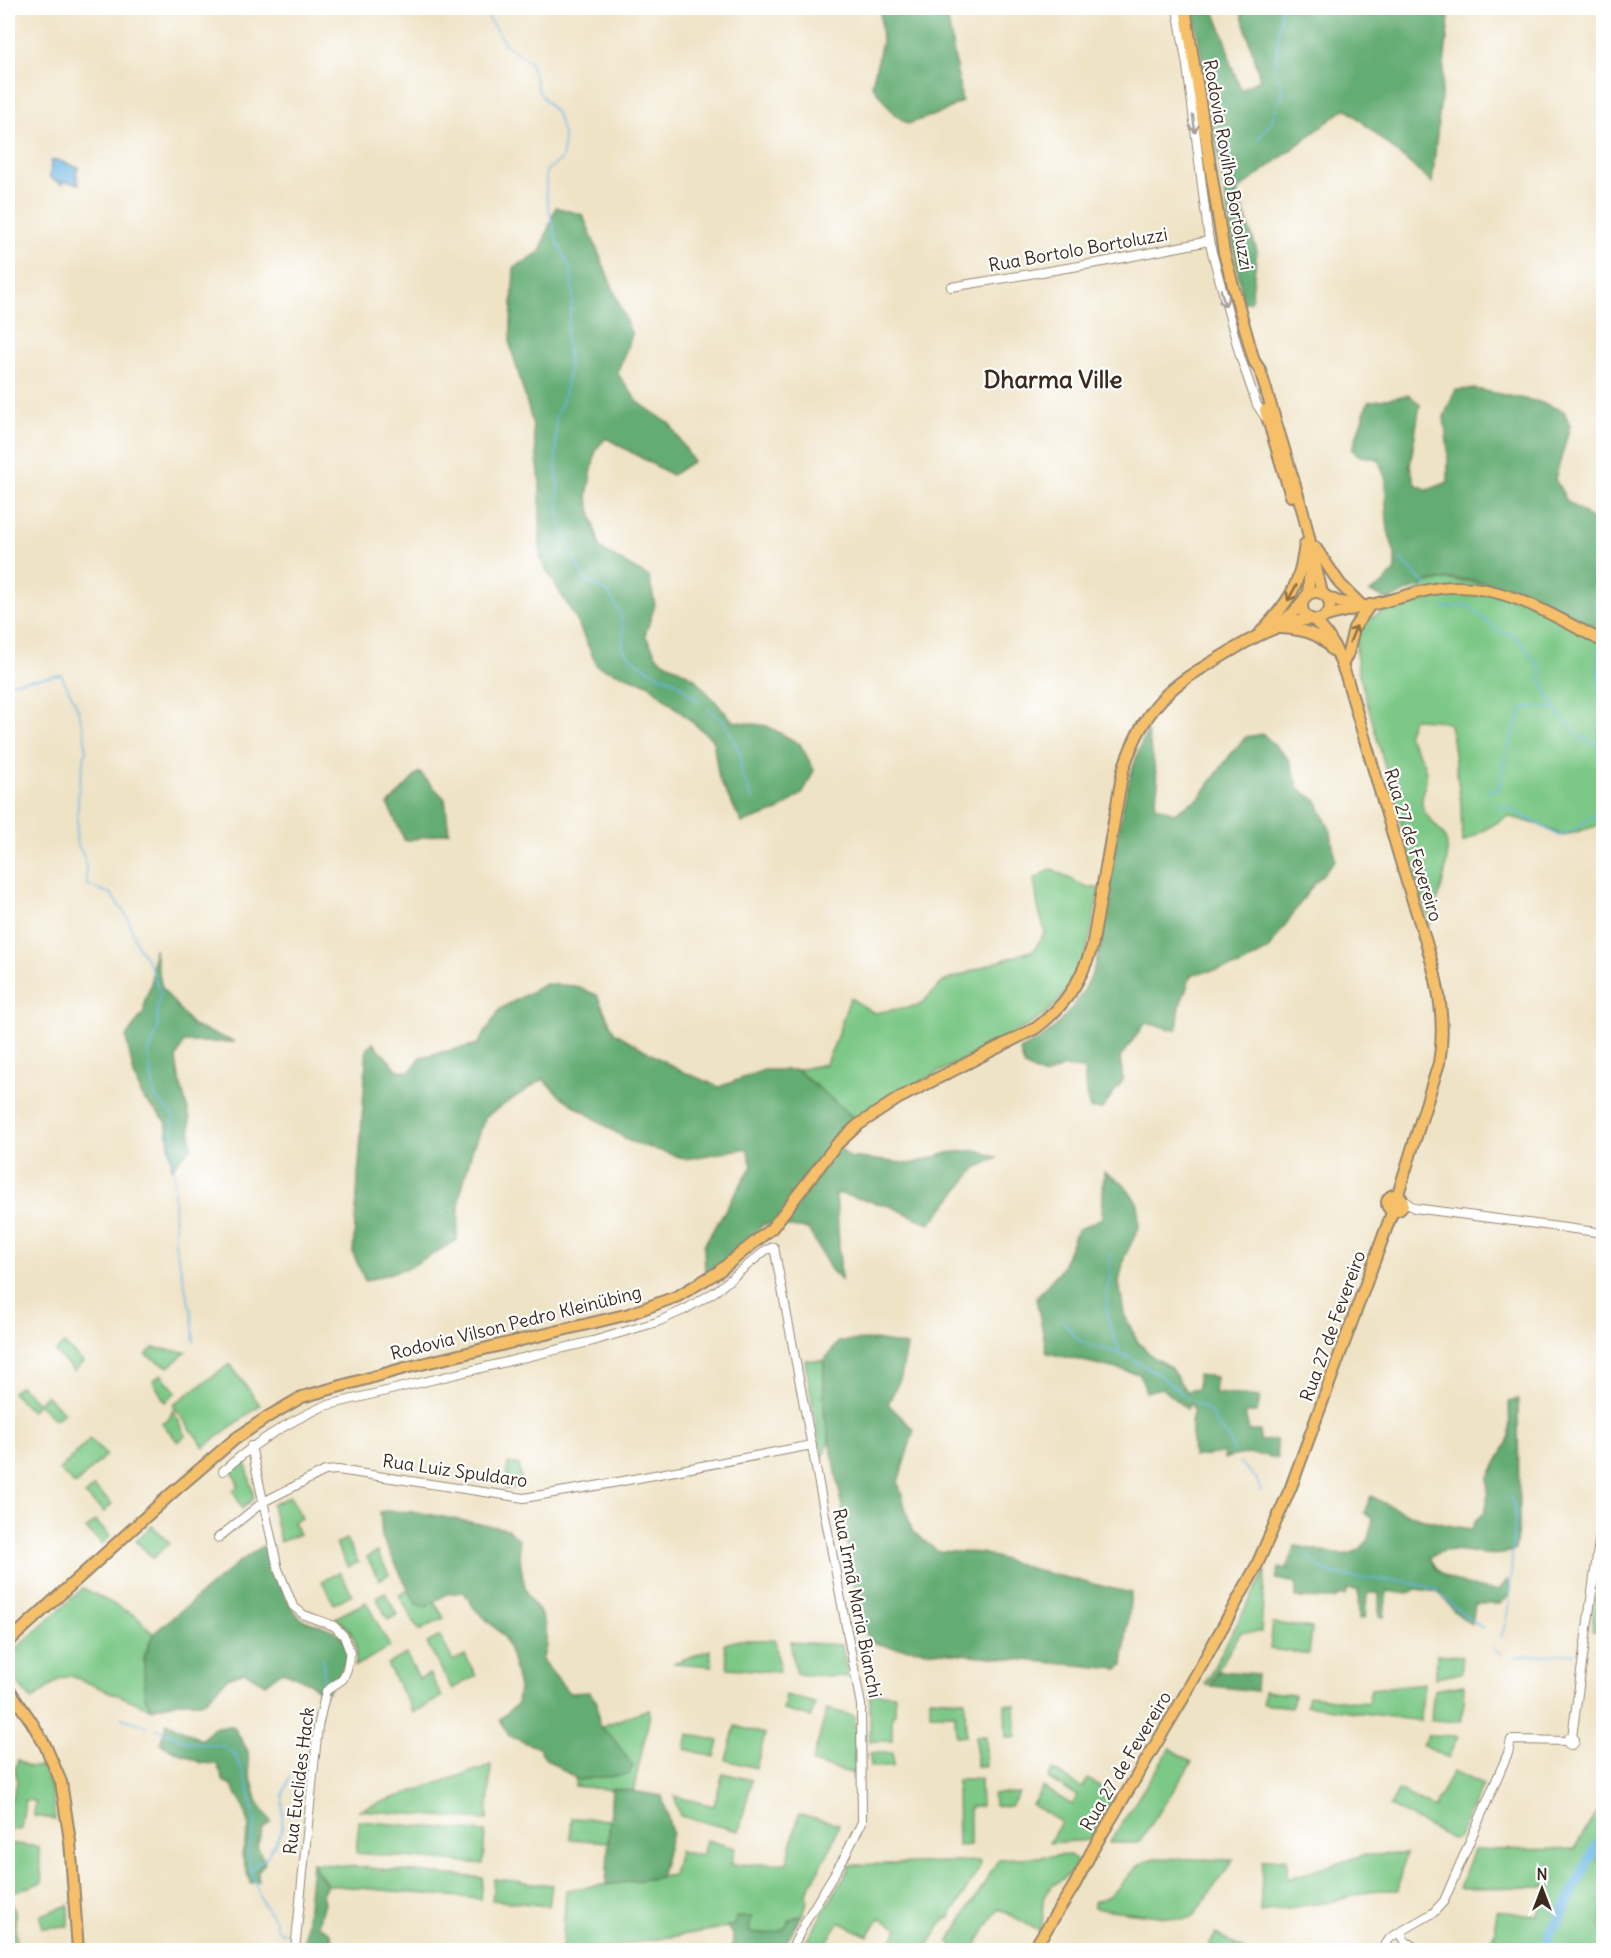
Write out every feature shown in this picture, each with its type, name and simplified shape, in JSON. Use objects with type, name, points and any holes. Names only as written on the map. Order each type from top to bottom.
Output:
[{"type":"main road","name":"Rodovia Rovilho Bortoluzzi","points":[[1185,8],[1224,253],[1268,420],[1324,595]]},
{"type":"main road","name":"Rodovia Rovilho Bortoluzzi","points":[[1254,361],[1260,370],[1287,455],[1308,543],[1310,569],[1306,598]]},
{"type":"main road","points":[[1308,543],[1340,584],[1366,605]]},
{"type":"main road","points":[[1260,633],[1295,590],[1308,543]]},
{"type":"main road","points":[[1366,605],[1339,602],[1324,595],[1306,598],[1303,612],[1312,620],[1440,588],[1468,587],[1486,589],[1535,607],[1604,642]]},
{"type":"main road","points":[[1324,595],[1331,609],[1327,616]]},
{"type":"main road","name":"Rodovia Vilson Pedro Kleinübing","points":[[1275,628],[1306,598]]},
{"type":"main road","points":[[1275,628],[1312,634],[1328,644],[1342,665],[1348,653],[1354,628],[1366,605]]},
{"type":"main road","name":"Rua 27 de Fevereiro","points":[[1033,1950],[1074,1886],[1093,1849],[1181,1701],[1256,1567],[1291,1487],[1398,1203],[1417,1127],[1439,1063],[1442,1013],[1440,993],[1327,616]]},
{"type":"main road","name":"Rodovia Vilson Pedro Kleinübing","points":[[8,1642],[199,1470],[235,1439],[269,1416],[312,1394],[405,1368],[629,1314],[678,1296],[718,1272],[772,1228],[836,1145],[858,1125],[899,1098],[1036,1028],[1050,1017],[1075,988],[1084,971],[1092,947],[1117,797],[1131,747],[1146,721],[1167,693],[1185,678],[1260,633],[1289,623],[1312,620]]},
{"type":"main road","name":"Rua 27 de Fevereiro","points":[[1312,620],[1326,631],[1336,648],[1342,665]]},
{"type":"main road","points":[[8,1688],[41,1737],[61,1782],[69,1832],[78,1950]]},
{"type":"street","points":[[1177,8],[1187,66],[1209,242],[1240,356],[1257,405],[1268,420]]},
{"type":"street","name":"Rua Bortolo Bortoluzzi","points":[[951,287],[1209,242]]},
{"type":"street","points":[[1398,1203],[1414,1208],[1604,1233]]},
{"type":"street","name":"Rua Irmã Maria Bianchi","points":[[251,1446],[285,1424],[324,1406],[593,1341],[657,1322],[686,1309],[716,1291],[766,1250],[774,1247],[861,1705],[862,1822],[791,1950]]},
{"type":"street","name":"Rua Luiz Spuldaro","points":[[218,1538],[263,1502],[331,1470],[524,1498],[812,1445]]},
{"type":"street","points":[[223,1471],[251,1446]]},
{"type":"street","name":"Rua Euclides Hack","points":[[251,1446],[278,1569],[293,1606],[304,1616],[334,1626],[344,1636],[350,1652],[343,1678],[326,1691],[318,1727],[295,1950]]},
{"type":"street","points":[[1382,1950],[1390,1938],[1432,1912],[1444,1901],[1508,1752],[1511,1740],[1569,1739],[1604,1505]]},
{"type":"street","points":[[1400,1932],[1405,1941],[1419,1950]]},
{"type":"green space","points":[[880,8],[946,8],[962,101],[943,112],[908,124],[894,114],[872,85],[882,42]]},
{"type":"green space","points":[[1193,8],[1213,8],[1241,90],[1260,79],[1240,8],[1450,8],[1432,183],[1346,108],[1237,191],[1257,251],[1251,302],[1243,302]]},
{"type":"green space","points":[[556,207],[583,215],[632,335],[617,373],[638,402],[670,424],[693,461],[672,475],[606,438],[596,449],[587,495],[600,549],[649,577],[655,605],[645,635],[658,658],[693,677],[733,721],[767,726],[800,744],[814,770],[803,793],[778,811],[742,823],[719,779],[713,740],[648,684],[597,666],[576,619],[540,559],[540,481],[532,421],[510,344],[514,268],[540,252]]},
{"type":"green space","points":[[1475,389],[1539,402],[1564,411],[1570,426],[1555,479],[1567,501],[1603,527],[1603,637],[1542,603],[1496,585],[1472,580],[1449,579],[1427,583],[1389,600],[1370,592],[1383,584],[1395,570],[1395,554],[1388,530],[1386,480],[1378,459],[1360,456],[1352,450],[1368,402],[1409,395],[1420,404],[1410,466],[1415,484],[1428,490],[1448,482],[1448,450],[1444,417],[1455,390]]},
{"type":"green space","points":[[1442,580],[1486,584],[1526,597],[1603,637],[1603,824],[1563,836],[1539,825],[1508,816],[1462,843],[1461,804],[1450,724],[1436,720],[1413,719],[1407,735],[1425,768],[1423,809],[1442,833],[1447,847],[1446,869],[1429,924],[1358,670],[1355,641],[1360,627],[1371,618],[1398,604],[1428,583]]},
{"type":"green space","points":[[1147,730],[1158,783],[1155,806],[1174,813],[1199,798],[1246,737],[1263,734],[1289,760],[1299,789],[1317,801],[1331,832],[1335,860],[1310,889],[1268,950],[1240,966],[1192,974],[1180,1005],[1177,1030],[1145,1023],[1120,1058],[1123,1080],[1102,1109],[1090,1109],[1084,1069],[1064,1067],[1044,1076],[1024,1066],[1020,1050],[1043,1037],[1060,1021],[1077,1001],[1091,976],[1102,938],[1123,806],[1139,749]]},
{"type":"green space","points":[[419,772],[445,799],[449,832],[405,841],[388,805]]},
{"type":"green space","points":[[1052,869],[1087,888],[1099,888],[1092,928],[1081,964],[1063,995],[1050,1010],[1033,1023],[878,1104],[856,1120],[797,1070],[825,1064],[850,998],[874,1013],[920,1005],[943,982],[1034,950],[1045,932],[1034,879]]},
{"type":"green space","points":[[154,948],[162,988],[193,1026],[235,1042],[184,1042],[176,1058],[190,1118],[191,1147],[172,1168],[166,1121],[143,1098],[134,1075],[126,1037],[144,1012],[145,1000],[151,984]]},
{"type":"green space","points":[[545,984],[575,986],[597,995],[614,1032],[677,1069],[719,1087],[764,1070],[797,1070],[856,1120],[833,1141],[849,1157],[911,1164],[947,1153],[978,1150],[997,1158],[976,1168],[930,1224],[890,1206],[836,1193],[841,1280],[831,1270],[808,1229],[764,1224],[715,1271],[705,1277],[704,1245],[752,1166],[747,1148],[686,1159],[629,1141],[560,1096],[543,1079],[486,1116],[472,1150],[460,1196],[457,1240],[410,1267],[365,1281],[353,1253],[367,1047],[373,1043],[398,1070],[410,1072],[421,1057],[478,1044],[500,1009]]},
{"type":"green space","points":[[1104,1172],[1123,1183],[1138,1204],[1139,1227],[1124,1258],[1119,1282],[1124,1314],[1138,1342],[1155,1359],[1169,1366],[1186,1391],[1198,1389],[1198,1375],[1216,1377],[1214,1393],[1260,1397],[1257,1413],[1245,1413],[1249,1431],[1260,1431],[1260,1441],[1276,1440],[1278,1458],[1251,1454],[1224,1459],[1223,1453],[1193,1457],[1191,1422],[1194,1409],[1190,1403],[1187,1409],[1161,1388],[1146,1392],[1140,1374],[1047,1353],[1036,1298],[1061,1269],[1077,1230],[1102,1218]]},
{"type":"green space","points":[[877,1340],[907,1346],[901,1377],[888,1404],[914,1430],[898,1482],[912,1531],[937,1551],[982,1553],[1043,1572],[1131,1593],[1123,1665],[1118,1669],[890,1647],[872,1642],[863,1629],[853,1585],[841,1499],[824,1410],[824,1361],[839,1341]]},
{"type":"green space","points":[[64,1344],[83,1362],[74,1371],[55,1352]]},
{"type":"green space","points":[[153,1348],[186,1352],[169,1367],[146,1355]]},
{"type":"green space","points":[[805,1360],[824,1361],[824,1410],[830,1439],[822,1458]]},
{"type":"green space","points":[[230,1364],[260,1405],[204,1447],[173,1405]]},
{"type":"green space","points":[[161,1374],[176,1392],[165,1402],[153,1381]]},
{"type":"green space","points":[[20,1386],[38,1403],[46,1395],[64,1413],[55,1420],[38,1404],[31,1411],[12,1392]]},
{"type":"green space","points":[[1518,1399],[1519,1522],[1515,1549],[1495,1554],[1450,1550],[1430,1557],[1442,1574],[1465,1584],[1499,1590],[1507,1580],[1510,1595],[1500,1604],[1475,1604],[1472,1625],[1454,1611],[1439,1592],[1416,1589],[1407,1594],[1387,1591],[1384,1617],[1379,1617],[1379,1593],[1369,1593],[1365,1618],[1359,1619],[1358,1590],[1348,1589],[1345,1596],[1338,1596],[1335,1599],[1296,1598],[1296,1583],[1276,1579],[1279,1568],[1290,1570],[1287,1568],[1294,1546],[1343,1555],[1360,1549],[1367,1540],[1371,1528],[1373,1518],[1364,1513],[1371,1496],[1395,1509],[1420,1518],[1472,1529],[1475,1521],[1485,1511],[1488,1479],[1510,1437],[1509,1402]]},
{"type":"green space","points":[[173,1410],[186,1435],[178,1442],[162,1423],[169,1419]]},
{"type":"green space","points":[[90,1439],[106,1455],[75,1485],[59,1470]]},
{"type":"green space","points":[[245,1459],[254,1498],[242,1509],[233,1490],[239,1486],[232,1471]]},
{"type":"green space","points":[[508,1463],[519,1465],[522,1486],[505,1489]]},
{"type":"green space","points":[[94,1487],[112,1504],[104,1512],[85,1495]]},
{"type":"green space","points":[[290,1496],[302,1518],[293,1522],[299,1534],[280,1542],[272,1505]]},
{"type":"green space","points":[[380,1512],[416,1512],[507,1529],[519,1539],[521,1567],[526,1588],[545,1626],[546,1643],[542,1660],[569,1693],[589,1692],[597,1702],[599,1726],[613,1738],[633,1766],[629,1774],[578,1780],[546,1759],[539,1748],[509,1736],[500,1719],[517,1704],[519,1688],[504,1636],[475,1609],[464,1592],[446,1594],[427,1607],[416,1604],[382,1537]]},
{"type":"green space","points":[[95,1521],[110,1536],[102,1544],[86,1529]]},
{"type":"green space","points":[[152,1526],[169,1543],[153,1558],[136,1541]]},
{"type":"green space","points":[[346,1539],[358,1562],[348,1567],[336,1544]]},
{"type":"green space","points":[[266,1544],[285,1595],[296,1613],[305,1621],[332,1630],[341,1637],[346,1645],[345,1662],[336,1680],[324,1696],[310,1683],[282,1671],[265,1684],[245,1672],[228,1678],[204,1702],[178,1702],[152,1709],[145,1698],[144,1658],[153,1634],[239,1562]]},
{"type":"green space","points":[[377,1552],[389,1574],[379,1580],[367,1557]]},
{"type":"green space","points":[[1265,1571],[1261,1632],[1241,1632],[1208,1686],[1205,1684]]},
{"type":"green space","points":[[340,1572],[352,1594],[334,1604],[322,1581]]},
{"type":"green space","points":[[433,1577],[432,1599],[444,1618],[419,1631],[399,1595]]},
{"type":"green space","points":[[83,1588],[136,1616],[153,1634],[144,1658],[145,1697],[152,1709],[71,1676],[61,1678],[32,1700],[15,1680],[8,1656]]},
{"type":"green space","points":[[385,1592],[397,1615],[388,1620],[376,1597]]},
{"type":"green space","points":[[1594,1598],[1603,1598],[1603,1632],[1592,1632]]},
{"type":"green space","points":[[366,1602],[390,1647],[355,1666],[354,1639],[347,1628],[335,1618]]},
{"type":"green space","points":[[1273,1623],[1312,1628],[1309,1654],[1270,1649]]},
{"type":"green space","points":[[440,1636],[453,1661],[465,1655],[476,1676],[452,1689],[427,1643]]},
{"type":"green space","points":[[739,1640],[775,1640],[780,1672],[728,1668],[724,1644]]},
{"type":"green space","points":[[790,1642],[842,1645],[848,1677],[796,1674]]},
{"type":"green space","points":[[710,1650],[712,1666],[673,1663]]},
{"type":"green space","points":[[406,1654],[419,1679],[430,1674],[442,1697],[413,1713],[387,1664]]},
{"type":"green space","points":[[1437,1654],[1462,1656],[1462,1673],[1436,1678]]},
{"type":"green space","points":[[1219,1671],[1257,1674],[1256,1691],[1211,1686]]},
{"type":"green space","points":[[1424,1683],[1420,1721],[1306,1705],[1308,1696],[1368,1703],[1371,1689]]},
{"type":"green space","points":[[1464,1685],[1464,1703],[1460,1722],[1431,1720],[1434,1690]]},
{"type":"green space","points":[[1264,1691],[1294,1695],[1292,1707],[1263,1704]]},
{"type":"green space","points":[[870,1693],[895,1695],[892,1741],[870,1741]]},
{"type":"green space","points":[[786,1695],[815,1703],[811,1717],[783,1710]]},
{"type":"green space","points":[[930,1698],[965,1700],[966,1736],[956,1736],[955,1714],[930,1714]]},
{"type":"green space","points":[[1005,1704],[1015,1705],[1016,1737],[1006,1737]]},
{"type":"green space","points":[[649,1709],[650,1714],[633,1792],[575,1786],[578,1735]]},
{"type":"green space","points":[[827,1709],[855,1716],[855,1774],[812,1763]]},
{"type":"green space","points":[[167,1722],[201,1740],[215,1727],[233,1726],[248,1751],[249,1770],[258,1803],[271,1822],[263,1829],[257,1846],[265,1863],[258,1871],[258,1881],[250,1883],[242,1855],[249,1828],[243,1805],[231,1784],[224,1782],[217,1764],[201,1763],[160,1744]]},
{"type":"green space","points":[[735,1726],[765,1734],[756,1768],[726,1760]]},
{"type":"green space","points":[[688,1734],[719,1741],[715,1757],[685,1749]]},
{"type":"green space","points":[[1428,1735],[1458,1736],[1448,1758],[1422,1745]]},
{"type":"green space","points":[[976,1736],[986,1736],[986,1766],[976,1766]]},
{"type":"green space","points":[[1170,1748],[1192,1762],[1139,1843],[1109,1843]]},
{"type":"green space","points":[[870,1753],[893,1753],[893,1767],[871,1767]]},
{"type":"green space","points":[[18,1760],[29,1767],[43,1767],[52,1790],[55,1819],[34,1816],[35,1801],[25,1800],[21,1830],[8,1829],[8,1797],[12,1798],[17,1783],[15,1769]]},
{"type":"green space","points":[[491,1765],[487,1820],[358,1810]]},
{"type":"green space","points":[[1053,1770],[1082,1788],[1088,1779],[1116,1796],[1090,1840],[1049,1843],[1061,1822],[1032,1805],[1043,1787],[1072,1805],[1077,1796],[1048,1778]]},
{"type":"green space","points":[[1453,1771],[1483,1785],[1458,1838],[1453,1840],[1390,1806],[1399,1790],[1434,1808]]},
{"type":"green space","points":[[723,1773],[752,1780],[739,1831],[680,1816],[674,1796],[714,1806]]},
{"type":"green space","points":[[980,1779],[981,1806],[970,1807],[970,1845],[958,1846],[957,1780]]},
{"type":"green space","points":[[612,1788],[662,1796],[672,1833],[660,1877],[606,1885]]},
{"type":"green space","points":[[1019,1793],[1011,1806],[994,1806],[993,1794]]},
{"type":"green space","points":[[1603,1801],[1603,1849],[1597,1861],[1603,1861],[1603,1950],[1484,1949],[1496,1931],[1496,1911],[1537,1915],[1552,1887],[1459,1888],[1474,1850],[1574,1849]]},
{"type":"green space","points":[[799,1814],[839,1824],[831,1847],[806,1894],[807,1902],[802,1915],[795,1917],[778,1950],[746,1950],[748,1924],[603,1950],[562,1950],[566,1890],[673,1875],[679,1851],[702,1856],[706,1840],[735,1848],[731,1865],[787,1863]]},
{"type":"green space","points":[[572,1818],[610,1820],[608,1842],[570,1839]]},
{"type":"green space","points":[[359,1821],[485,1832],[483,1864],[356,1853]]},
{"type":"green space","points":[[8,1843],[39,1847],[42,1882],[16,1892],[8,1874]]},
{"type":"green space","points":[[1406,1854],[1398,1890],[1376,1890],[1330,1902],[1260,1912],[1263,1860],[1287,1858],[1287,1879],[1363,1855]]},
{"type":"green space","points":[[1070,1855],[1076,1860],[1076,1867],[1054,1884],[1044,1897],[1042,1923],[1039,1931],[998,1908],[973,1950],[960,1950],[948,1943],[999,1859]]},
{"type":"green space","points":[[1154,1858],[1233,1860],[1193,1917],[1183,1919],[1094,1908],[1094,1902],[1111,1894],[1134,1869]]},
{"type":"green space","points":[[980,1861],[979,1869],[949,1919],[946,1917],[925,1950],[886,1950],[899,1928],[879,1918],[868,1936],[839,1922],[822,1950],[813,1950],[804,1945],[851,1865]]},
{"type":"green space","points":[[312,1863],[483,1878],[481,1899],[327,1885]]},
{"type":"green space","points":[[312,1863],[327,1885],[322,1894],[324,1902],[318,1925],[330,1933],[337,1950],[304,1950]]},
{"type":"green space","points":[[494,1879],[552,1885],[549,1906],[492,1900]]},
{"type":"green space","points":[[8,1896],[15,1912],[16,1950],[8,1950]]},
{"type":"green space","points":[[68,1905],[68,1926],[42,1928],[41,1915]]},
{"type":"green space","points":[[802,1915],[781,1950],[732,1950],[733,1936],[727,1926],[735,1925],[737,1917],[751,1917],[749,1932],[767,1934],[783,1929],[790,1919]]},
{"type":"green space","points":[[1216,1934],[1245,1950],[1206,1950]]},
{"type":"water","points":[[57,160],[79,168],[76,173],[79,184],[65,181],[63,184],[50,178],[51,161]]},
{"type":"waterway","points":[[482,8],[505,44],[530,62],[539,92],[558,116],[564,138],[562,159],[546,171],[546,195],[556,239],[571,269],[573,298],[566,334],[569,369],[563,400],[556,417],[560,525],[586,580],[609,593],[621,615],[624,635],[622,648],[632,659],[655,673],[677,682],[700,703]]},
{"type":"waterway","points":[[1257,140],[1270,124],[1284,90],[1275,70],[1281,8]]},
{"type":"waterway","points":[[1400,559],[1427,586]]},
{"type":"waterway","points":[[1596,603],[1600,624]]},
{"type":"waterway","points":[[1444,608],[1468,605],[1496,630],[1516,637],[1540,667],[1541,679],[1558,713],[1578,735],[1591,743],[1604,745]]},
{"type":"waterway","points":[[1598,650],[1598,678],[1604,733]]},
{"type":"waterway","points":[[8,683],[61,675],[76,704],[84,729],[86,750],[79,784],[76,841],[85,859],[87,885],[111,894],[128,918],[136,943],[148,962],[161,993],[157,1006],[158,1028],[148,1055],[155,1097],[173,1116],[175,1244],[192,1315],[194,1342]]},
{"type":"waterway","points":[[1487,792],[1496,790],[1500,785],[1506,754],[1522,710],[1527,707],[1554,708]]},
{"type":"waterway","points":[[708,709],[723,720],[736,744],[741,758],[741,773],[753,800]]},
{"type":"waterway","points":[[1498,808],[1509,808],[1559,836],[1570,832],[1604,809]]},
{"type":"waterway","points":[[1110,1252],[1107,1316],[1120,1353]]},
{"type":"waterway","points":[[1062,1320],[1082,1342],[1130,1358],[1165,1379],[1188,1398]]},
{"type":"waterway","points":[[1196,1402],[1212,1414],[1214,1422],[1229,1437],[1234,1453]]},
{"type":"waterway","points":[[1239,1462],[1256,1478],[1261,1491]]},
{"type":"waterway","points":[[1501,1637],[1510,1594],[1515,1520],[1511,1497]]},
{"type":"waterway","points":[[1305,1554],[1332,1574],[1404,1581],[1434,1589],[1468,1619],[1483,1628]]},
{"type":"waterway","points":[[1492,1647],[1502,1655]]},
{"type":"waterway","points":[[1595,1650],[1604,1650]]},
{"type":"waterway","points":[[1516,1657],[1574,1653]]},
{"type":"waterway","points":[[323,1682],[324,1658]]},
{"type":"waterway","points":[[121,1718],[147,1726]]},
{"type":"waterway","points":[[156,1728],[188,1742],[223,1746],[235,1756]]},
{"type":"waterway","points":[[233,1748],[250,1794],[256,1822],[248,1853],[251,1872],[263,1904],[275,1920],[276,1927],[279,1931],[291,1934],[292,1941]]},
{"type":"waterway","points":[[251,1871],[258,1862],[266,1858],[282,1831],[283,1795],[290,1777]]},
{"type":"waterway","points":[[1551,1950],[1548,1942],[1549,1933],[1560,1918],[1595,1848],[1604,1836]]},
{"type":"waterway","points":[[1594,1850],[1604,1851]]},
{"type":"district","name":"Dharma Ville","points":[[1053,380]]}]
